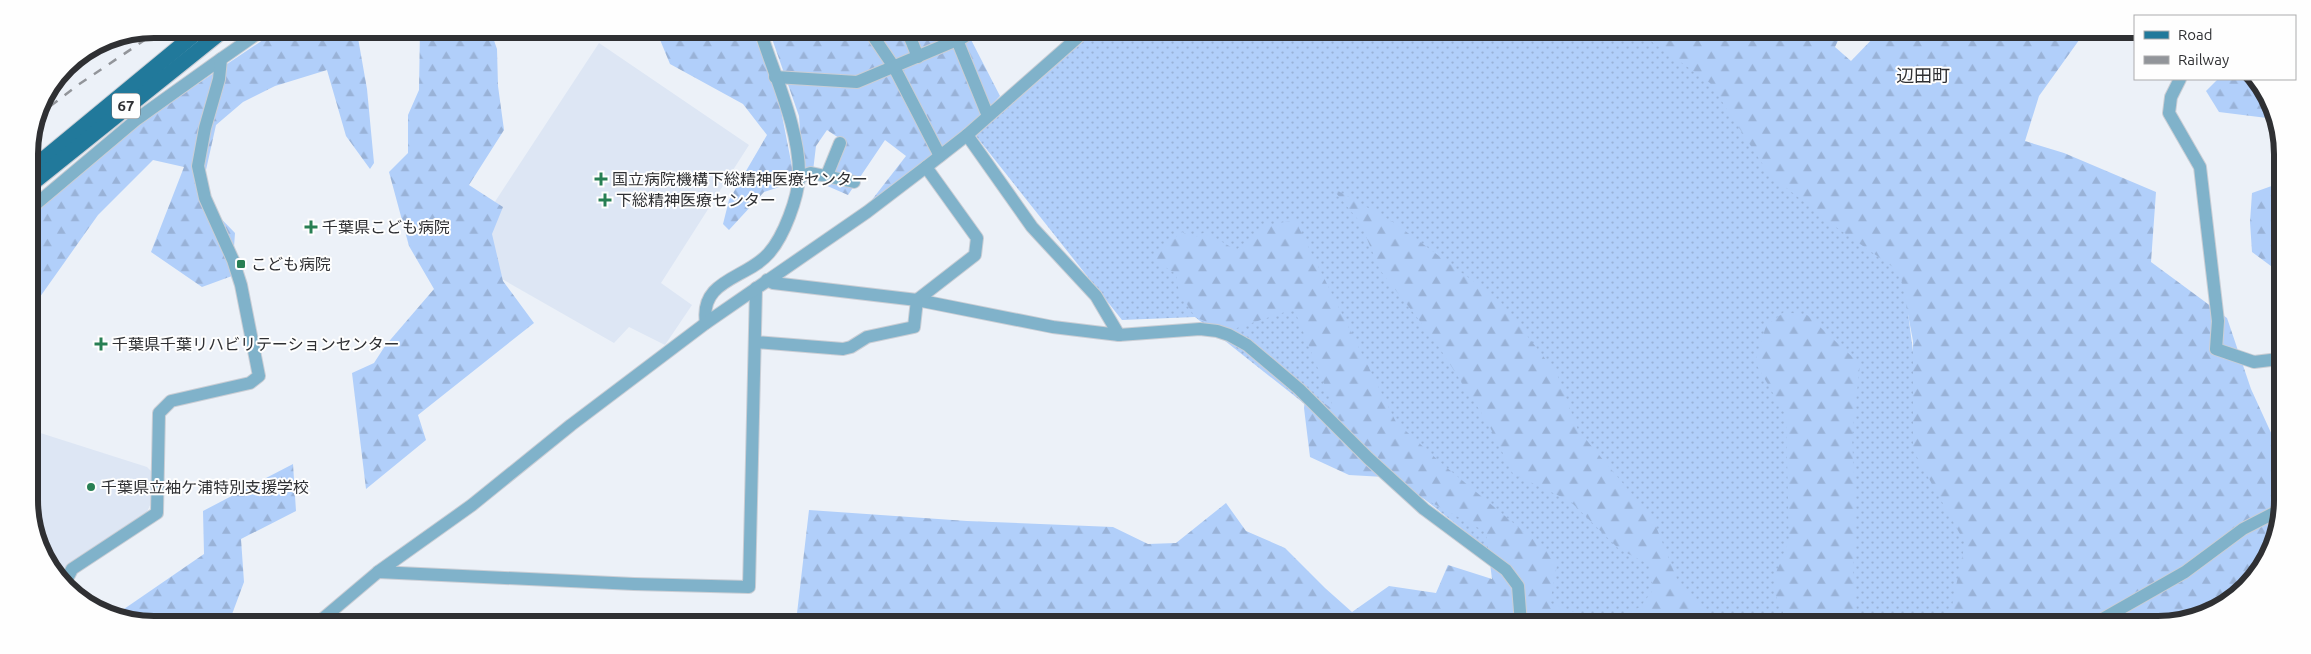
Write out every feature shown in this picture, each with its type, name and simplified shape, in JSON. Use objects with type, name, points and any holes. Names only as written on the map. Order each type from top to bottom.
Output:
[{"type":"main road","name":"67","points":[[38,164],[192,37]]},
{"type":"main road","name":"67","points":[[38,179],[215,37]]},
{"type":"street","points":[[38,202],[137,119],[252,37]]},
{"type":"street","points":[[706,323],[704,311],[708,299],[730,278],[768,254],[780,238],[790,211],[799,177],[798,150],[762,37]]},
{"type":"street","points":[[874,37],[894,67],[940,156]]},
{"type":"street","points":[[910,37],[918,57]]},
{"type":"street","points":[[326,617],[378,572],[472,505],[570,425],[706,323],[867,212],[926,167],[967,135],[1078,37]]},
{"type":"street","points":[[775,77],[857,82],[960,38],[988,116]]},
{"type":"street","points":[[67,578],[72,568],[157,513],[159,413],[171,401],[250,383],[259,376],[236,268],[205,198],[198,166],[205,128],[219,79],[221,58]]},
{"type":"street","points":[[2179,80],[2170,97],[2169,113],[2200,167],[2218,321],[2216,349],[2254,362],[2274,360]]},
{"type":"street","points":[[967,135],[1032,227],[1096,296],[1119,335]]},
{"type":"street","points":[[827,175],[840,143]]},
{"type":"street","points":[[755,342],[843,349],[851,347],[867,336],[914,327],[917,300],[975,255],[976,238],[926,167]]},
{"type":"street","points":[[799,177],[811,173],[854,182]]},
{"type":"street","points":[[767,280],[774,283],[917,300],[1053,327],[1119,335],[1200,329],[1217,331],[1247,345],[1299,389],[1368,458],[1424,509],[1506,570],[1518,586],[1520,616]]},
{"type":"street","points":[[378,572],[634,584],[749,587],[756,288]]},
{"type":"street","points":[[2108,616],[2184,572],[2243,529],[2273,513]]},
{"type":"shaded area","name":"下総精神医療センター","points":[[599,43],[749,145],[661,283],[692,305],[665,345],[629,327],[614,343],[460,255]]},
{"type":"shaded area","name":"千葉県立袖ケ浦特別支援学校","points":[[38,432],[147,467],[152,472],[151,503],[146,514],[61,571],[46,545],[40,523],[38,508]]},
{"type":"green space","points":[[267,37],[358,38],[367,89],[374,163],[370,169],[346,136],[327,70],[275,86],[243,102],[216,125],[200,197],[235,233],[232,276],[202,287],[151,252],[184,167],[153,160],[98,215],[38,300],[38,211],[128,131]]},
{"type":"green space","points":[[420,37],[493,37],[497,49],[498,86],[504,130],[469,185],[503,207],[492,234],[503,281],[534,323],[418,415],[426,440],[366,489],[352,373],[374,363],[385,346],[434,289],[409,246],[389,172],[408,153],[408,115],[419,90]]},
{"type":"green space","points":[[659,37],[755,37],[778,95],[795,182],[764,192],[729,230],[723,224],[729,200],[767,135],[743,104],[670,64]]},
{"type":"green space","points":[[771,37],[970,37],[1000,96],[973,125],[871,201],[906,156],[885,140],[848,195],[825,185],[845,142],[827,130],[816,146],[813,171],[803,172],[799,116]]},
{"type":"green space","points":[[1077,37],[1679,37],[1911,274],[1908,313],[1926,452],[1981,513],[1994,616],[1525,616],[1525,579],[1195,317],[1122,320],[976,136]]},
{"type":"green space","points":[[1648,37],[1840,37],[1835,47],[1851,61],[1874,37],[2081,37],[2039,96],[2025,141],[2064,153],[2156,192],[2151,262],[2227,318],[2251,389],[2274,439],[2273,516],[2262,552],[2245,577],[2216,601],[2188,613],[2173,616],[1950,616],[1965,543],[1913,450],[1913,341],[1900,272],[1833,225],[1769,174],[1710,83]]},
{"type":"green space","points":[[2217,80],[2248,80],[2262,102],[2268,118],[2219,112],[2206,91]]},
{"type":"green space","points":[[2274,185],[2274,268],[2252,252],[2250,222],[2252,193]]},
{"type":"green space","points":[[1331,187],[1393,222],[1500,301],[1557,374],[1578,430],[1653,519],[1679,584],[1710,616],[1622,616],[1640,607],[1653,590],[1650,565],[1619,549],[1570,501],[1513,474],[1488,423],[1433,338],[1380,270],[1360,222]]},
{"type":"green space","points":[[1295,220],[1396,422],[1440,462],[1558,560],[1550,603],[1585,616],[797,617],[809,510],[967,521],[1113,527],[1148,544],[1176,543],[1226,503],[1246,531],[1285,548],[1352,612],[1389,586],[1436,593],[1448,565],[1492,579],[1486,532],[1384,477],[1349,475],[1310,457],[1304,408],[1306,390],[1335,411],[1294,309],[1228,331],[1195,317],[1179,292],[1176,274],[1151,258],[1182,232],[1194,238],[1205,232],[1236,250],[1264,226]]},
{"type":"green space","points":[[1784,312],[1807,315],[1860,364],[1852,437],[1856,512],[1853,575],[1857,616],[1785,616],[1775,594],[1775,575],[1789,540],[1786,416],[1755,362],[1766,326]]},
{"type":"green space","points":[[293,464],[296,511],[241,539],[244,582],[231,617],[153,617],[127,613],[124,609],[204,554],[203,511]]},
{"type":"railway","points":[[46,110],[78,85],[149,37]]},
{"type":"place","name":"国立病院機構下総精神医療センター","points":[[601,179]]},
{"type":"place","name":"下総精神医療センター","points":[[605,200]]},
{"type":"place","name":"千葉県こども病院","points":[[311,227]]},
{"type":"place","name":"こども病院","points":[[241,264]]},
{"type":"place","name":"千葉県千葉リハビリテーションセンター","points":[[101,344]]},
{"type":"place","name":"千葉県立袖ケ浦特別支援学校","points":[[91,487]]},
{"type":"district","name":"辺田町","points":[[1923,76]]}]
